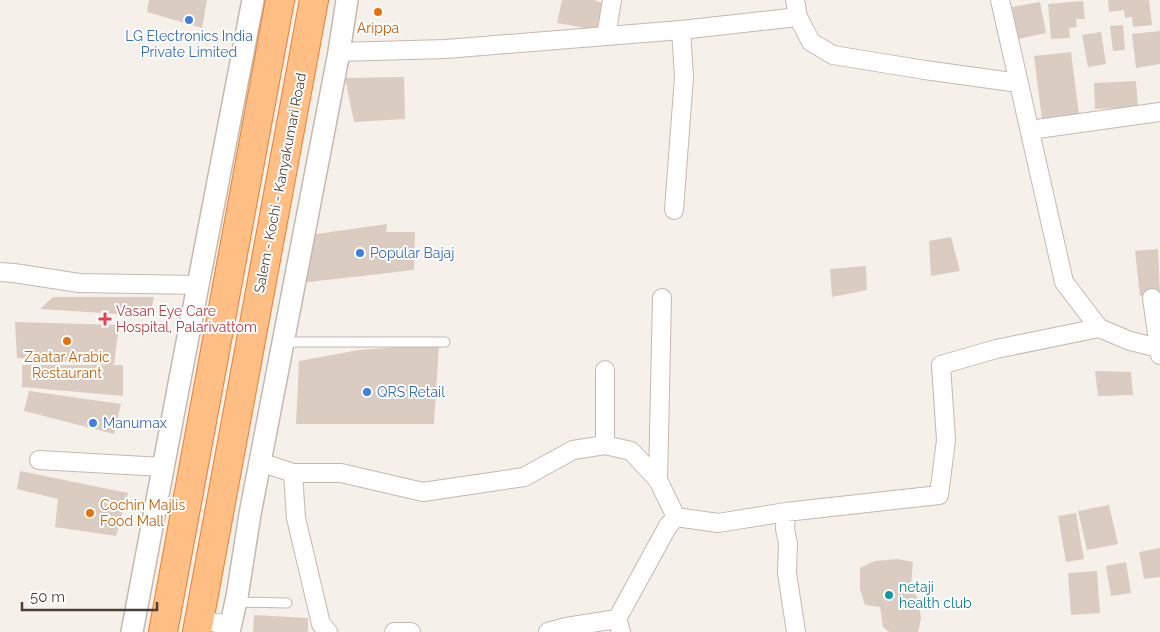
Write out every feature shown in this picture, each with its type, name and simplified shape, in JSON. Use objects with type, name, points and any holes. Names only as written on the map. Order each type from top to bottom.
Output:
[{"type":"highway","points":[[162,632],[280,0]]},
{"type":"highway","name":"Salem - Kochi - Kanyakumari Road","points":[[198,626],[314,0]]},
{"type":"street","points":[[132,632],[162,466],[199,286],[253,0]]},
{"type":"street","points":[[198,626],[230,628],[282,342],[339,52],[347,0]]},
{"type":"street","points":[[606,36],[612,0]]},
{"type":"street","points":[[1000,0],[1064,282],[1099,328],[1160,351],[1152,298]]},
{"type":"street","points":[[339,52],[446,50],[681,30],[797,9],[811,42],[833,55],[1019,83]]},
{"type":"street","points":[[674,210],[684,77],[681,30]]},
{"type":"street","points":[[1030,130],[1160,112]]},
{"type":"street","points":[[0,272],[14,272],[79,283],[199,286]]},
{"type":"street","points":[[658,480],[662,298]]},
{"type":"street","points":[[676,517],[718,523],[786,512],[939,495],[946,440],[941,365],[996,349],[1099,328]]},
{"type":"street","points":[[605,370],[605,445]]},
{"type":"street","points":[[260,462],[293,473],[341,473],[423,492],[524,478],[572,450],[605,445],[631,451],[658,480],[676,517]]},
{"type":"street","points":[[38,460],[162,466]]},
{"type":"street","points":[[293,473],[296,518],[321,624],[328,632]]},
{"type":"street","points":[[786,512],[787,572],[796,632]]},
{"type":"street","points":[[548,632],[566,627],[619,625],[668,526],[676,517]]},
{"type":"street","points":[[394,632],[411,632]]},
{"type":"lane","points":[[282,342],[445,342]]},
{"type":"lane","points":[[235,602],[287,604]]},
{"type":"building","name":"LG Electronics India Private Limited","points":[[149,0],[207,0],[202,28],[147,12]]},
{"type":"building","points":[[562,0],[594,0],[602,3],[597,30],[557,23]]},
{"type":"building","points":[[1108,0],[1149,0],[1152,25],[1133,27],[1132,17],[1125,18],[1124,10],[1109,12]]},
{"type":"building","points":[[1083,1],[1085,19],[1076,19],[1077,27],[1069,28],[1070,38],[1051,39],[1048,4]]},
{"type":"building","points":[[1040,2],[1046,33],[1018,39],[1012,7]]},
{"type":"building","points":[[1123,25],[1125,50],[1113,51],[1110,26]]},
{"type":"building","points":[[1160,31],[1160,64],[1136,68],[1132,34]]},
{"type":"building","points":[[1101,32],[1106,64],[1088,67],[1082,35]]},
{"type":"building","points":[[1071,52],[1079,115],[1042,119],[1034,56]]},
{"type":"building","points":[[404,77],[405,119],[354,122],[345,78]]},
{"type":"building","points":[[1136,81],[1138,107],[1095,109],[1094,83]]},
{"type":"building","name":"Popular Bajaj","points":[[387,224],[386,232],[415,232],[414,270],[300,283],[310,235]]},
{"type":"building","points":[[951,237],[960,271],[931,276],[929,241]]},
{"type":"building","points":[[1158,249],[1160,294],[1140,296],[1135,251]]},
{"type":"building","points":[[866,266],[867,290],[832,297],[830,269]]},
{"type":"building","points":[[53,297],[154,297],[150,316],[40,309]]},
{"type":"building","points":[[15,322],[119,325],[114,365],[123,365],[123,396],[22,387],[22,365],[109,365],[17,358]]},
{"type":"building","name":"QRS Retail","points":[[439,344],[434,424],[296,424],[299,361],[359,350]]},
{"type":"building","points":[[1095,371],[1131,372],[1133,395],[1098,396]]},
{"type":"building","name":"Manumax","points":[[29,391],[121,404],[114,434],[24,411]]},
{"type":"building","name":"Cochin Majlis Food Mall","points":[[20,471],[128,493],[116,536],[55,527],[58,499],[17,489]]},
{"type":"building","points":[[1109,505],[1118,544],[1087,550],[1078,511]]},
{"type":"building","points":[[1076,513],[1084,559],[1066,562],[1058,516]]},
{"type":"building","points":[[1160,548],[1160,577],[1144,579],[1139,552]]},
{"type":"building","name":"netaji health club","points":[[897,559],[913,562],[911,586],[919,601],[921,619],[918,632],[889,632],[883,627],[880,607],[865,605],[860,589],[860,568],[875,561]]},
{"type":"building","points":[[1126,562],[1131,593],[1111,596],[1106,566]]},
{"type":"building","points":[[1097,571],[1100,613],[1071,615],[1068,573]]},
{"type":"building","points":[[254,615],[308,618],[308,632],[253,632]]},
{"type":"place","name":"Arippa","points":[[378,12]]},
{"type":"place","name":"LG Electronics India Private Limited","points":[[189,20]]},
{"type":"place","name":"Popular Bajaj","points":[[360,253]]},
{"type":"place","name":"Vasan Eye Care Hospital, Palarivattom","points":[[105,319]]},
{"type":"place","name":"Zaatar Arabic Restaurant","points":[[67,341]]},
{"type":"place","name":"QRS Retail","points":[[367,392]]},
{"type":"place","name":"Manumax","points":[[93,423]]},
{"type":"place","name":"Cochin Majlis Food Mall","points":[[90,513]]},
{"type":"place","name":"netaji health club","points":[[889,595]]}]
